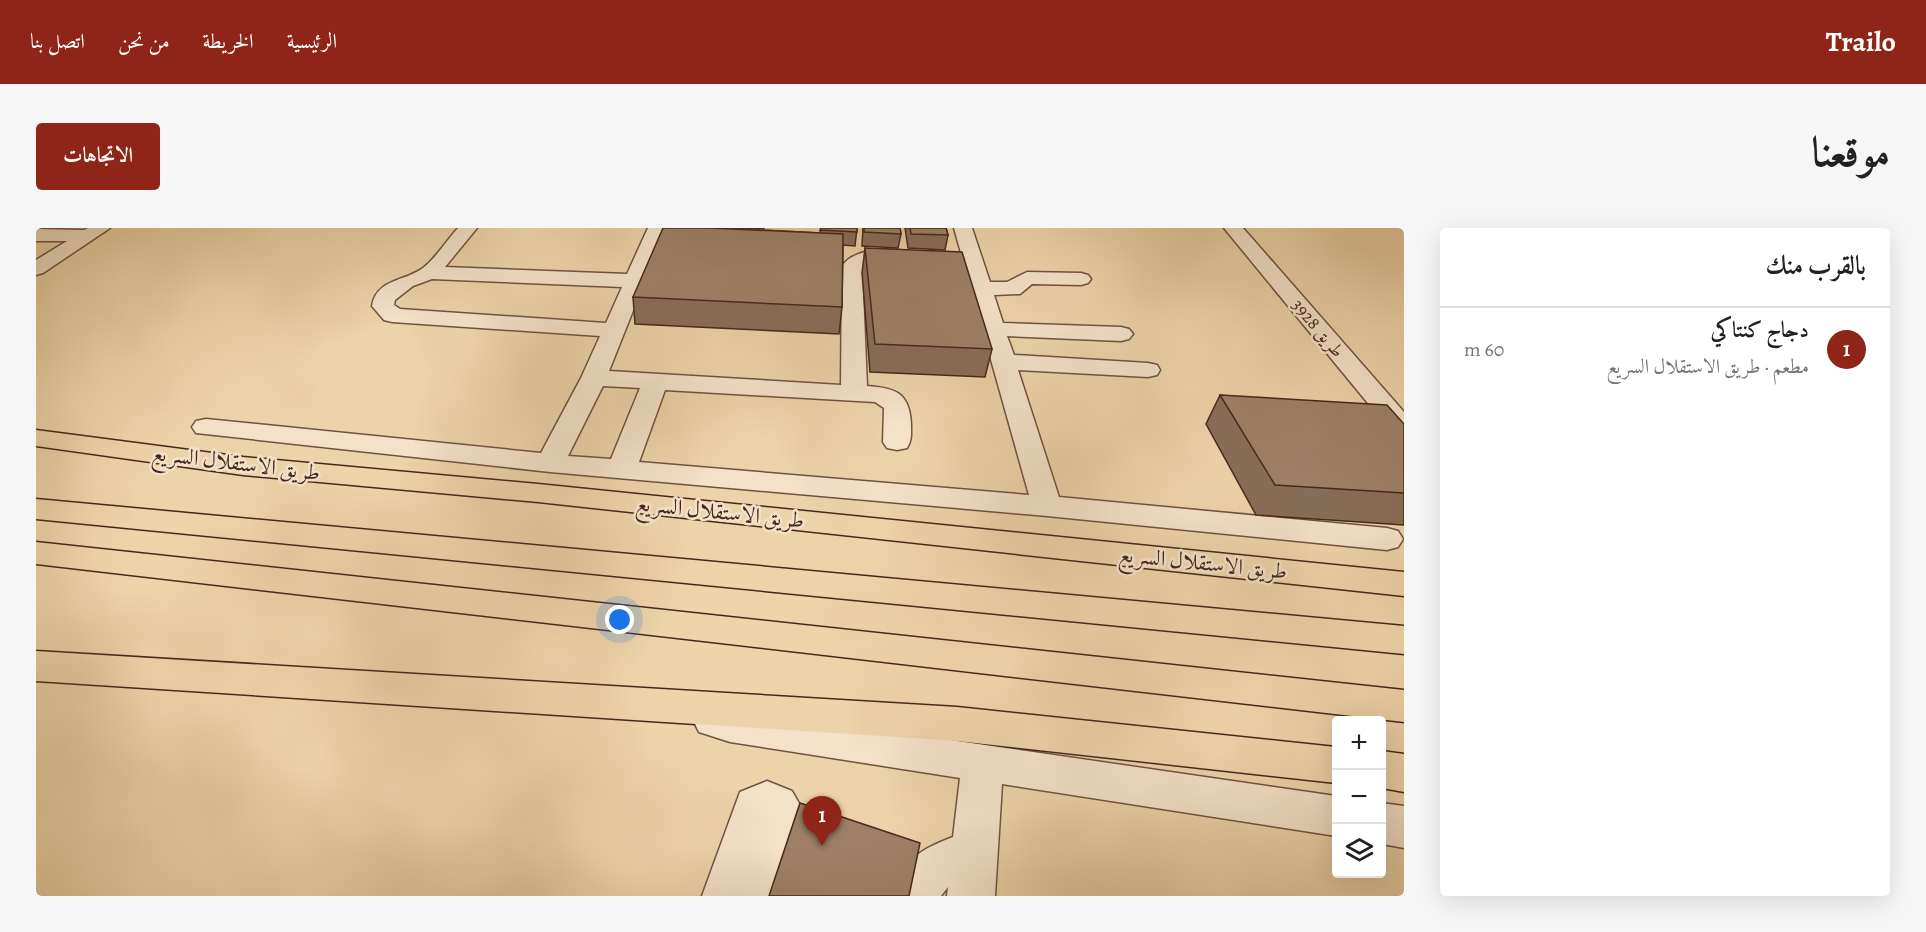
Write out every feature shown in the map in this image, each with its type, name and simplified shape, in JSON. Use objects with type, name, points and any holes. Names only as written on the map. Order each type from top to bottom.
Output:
[{"type":"main road","name":"طريق الاستقلال السريع","points":[[36,438],[243,466],[1395,581]]},
{"type":"main road","points":[[36,509],[1404,640]]},
{"type":"main road","points":[[36,553],[1404,706]]},
{"type":"main road","points":[[36,666],[669,704],[957,724],[1332,765]]},
{"type":"main road","points":[[1386,770],[1404,772]]},
{"type":"street","points":[[430,273],[468,228]]},
{"type":"street","points":[[550,463],[594,378],[657,228]]},
{"type":"street","points":[[963,228],[970,272],[992,329],[1047,506]]},
{"type":"street","name":"طريق 3928","points":[[1233,228],[1404,429]]},
{"type":"street","points":[[36,235],[95,232]]},
{"type":"street","points":[[36,269],[95,232]]},
{"type":"street","points":[[854,392],[852,266],[857,261],[869,257],[924,258]]},
{"type":"street","points":[[970,272],[1012,289],[1027,278],[1081,279]]},
{"type":"street","points":[[614,330],[392,315],[383,306],[384,297],[393,289],[430,273],[634,280]]},
{"type":"street","points":[[992,329],[1121,334]]},
{"type":"street","points":[[1002,362],[1148,370]]},
{"type":"street","points":[[594,378],[881,395],[895,403],[897,442]]},
{"type":"street","points":[[622,468],[656,381]]},
{"type":"street","points":[[206,427],[550,463],[1047,506],[1387,539]]},
{"type":"street","points":[[669,704],[730,725],[1234,798],[1332,815]]},
{"type":"street","points":[[971,896],[982,763]]},
{"type":"street","points":[[726,896],[755,806],[761,800],[770,800],[778,805],[782,812],[759,896]]},
{"type":"street","points":[[1386,825],[1404,827]]},
{"type":"street","points":[[917,896],[922,879],[930,870],[976,851]]},
{"type":"building","points":[[663,228],[843,234],[842,307],[633,297]]},
{"type":"building","points":[[821,228],[857,228],[857,232],[820,230]]},
{"type":"building","points":[[864,228],[900,228],[901,234],[864,232]]},
{"type":"building","points":[[910,228],[946,228],[948,235],[911,234]]},
{"type":"building","points":[[865,248],[962,252],[992,349],[875,344]]},
{"type":"building","points":[[1220,395],[1387,405],[1404,424],[1404,493],[1275,485]]},
{"type":"building","points":[[800,803],[920,843],[909,896],[769,896]]},
{"type":"place","name":"دجاج كنتاكي","points":[[822,846]]}]
